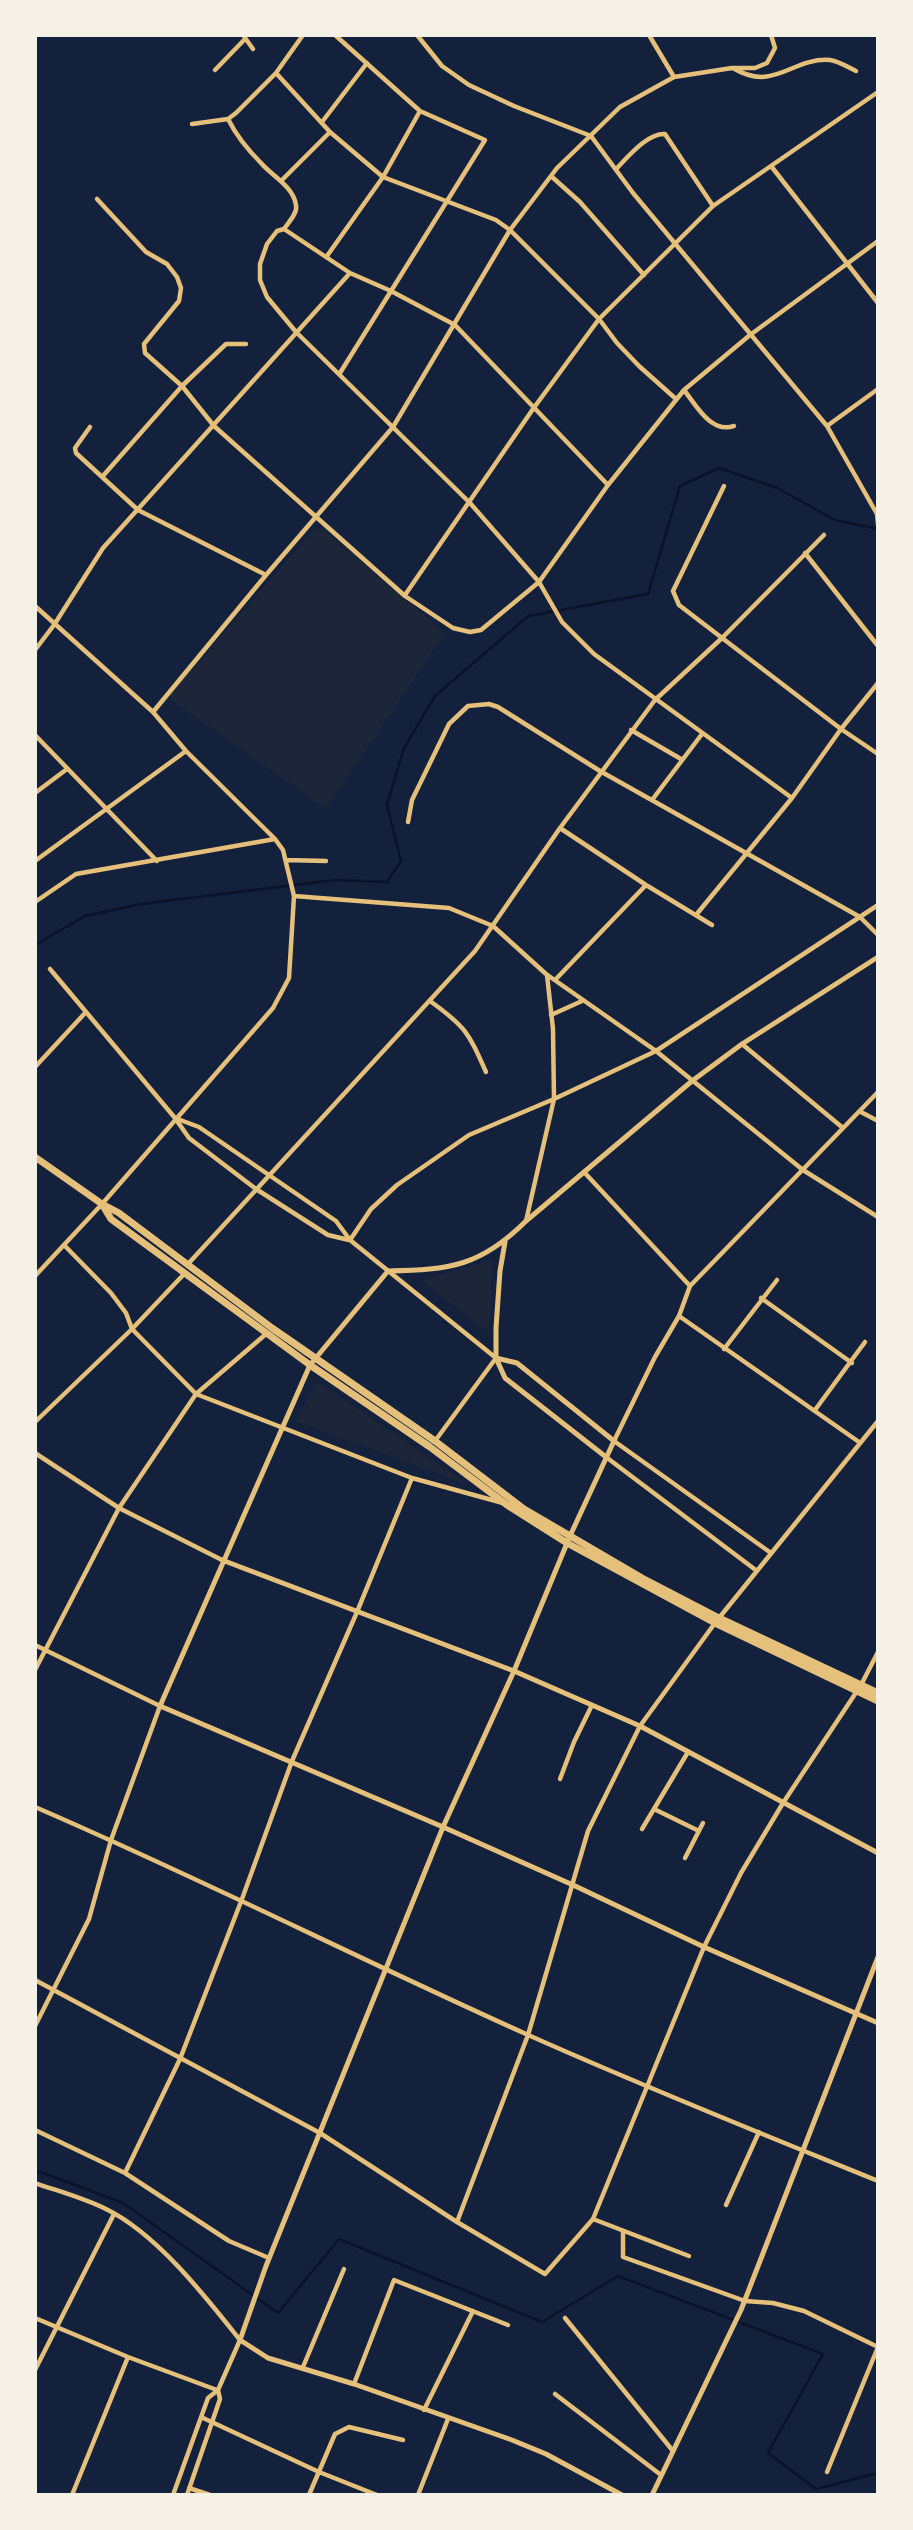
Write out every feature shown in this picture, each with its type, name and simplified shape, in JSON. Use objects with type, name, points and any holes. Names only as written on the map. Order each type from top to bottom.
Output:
[{"type":"main road","points":[[35,1157],[119,1213],[313,1362],[507,1505],[717,1620],[859,1688],[878,1701]]},
{"type":"main road","points":[[102,1204],[111,1219],[266,1334],[435,1441],[569,1540]]},
{"type":"main road","points":[[859,1688],[878,1693]]},
{"type":"street","points":[[192,124],[228,118],[276,73],[303,35]]},
{"type":"street","points":[[335,35],[420,111],[485,140],[340,373]]},
{"type":"street","points":[[417,35],[442,66],[469,85],[514,107],[591,136],[675,244],[827,426],[877,514],[878,524]]},
{"type":"street","points":[[649,35],[674,77]]},
{"type":"street","points":[[153,712],[393,427],[510,230],[557,168],[620,107],[674,77],[732,68],[755,68],[767,63],[774,54],[771,35]]},
{"type":"street","points":[[215,70],[244,37],[253,49]]},
{"type":"street","points":[[732,68],[755,76],[772,78],[808,62],[834,60],[856,71]]},
{"type":"street","points":[[322,122],[367,63]]},
{"type":"street","points":[[276,73],[330,132],[383,177],[496,219],[510,230],[599,319],[632,358],[676,398]]},
{"type":"street","points":[[405,596],[533,409],[599,319],[713,206],[877,95]]},
{"type":"street","points":[[327,256],[383,177],[420,111]]},
{"type":"street","points":[[228,118],[233,129],[262,165],[282,180],[296,205],[296,212],[284,229],[277,231],[267,244],[260,264],[260,280],[267,297],[296,332],[470,503],[539,582],[562,622],[594,654],[792,798]]},
{"type":"street","points":[[282,180],[330,132]]},
{"type":"street","points":[[616,169],[657,134],[665,134],[713,206]]},
{"type":"street","points":[[771,166],[878,303]]},
{"type":"street","points":[[551,177],[580,202],[644,275]]},
{"type":"street","points":[[97,199],[146,252],[167,264],[181,288],[179,301],[144,344],[145,353],[182,387],[214,426],[405,596],[453,628],[470,632],[481,630],[539,582],[608,485],[684,390],[750,335],[878,241]]},
{"type":"street","points":[[284,229],[350,274],[391,291],[455,325],[608,485]]},
{"type":"street","points":[[35,650],[103,548],[350,274]]},
{"type":"street","points":[[102,477],[182,387],[226,344],[246,344]]},
{"type":"street","points":[[827,426],[878,389]]},
{"type":"street","points":[[684,390],[715,426],[734,426]]},
{"type":"street","points":[[90,427],[75,448],[76,453],[138,510],[266,575]]},
{"type":"street","points":[[724,486],[673,591],[679,605],[841,729],[878,754]]},
{"type":"street","points":[[188,1264],[475,951],[600,771],[654,700],[722,638],[824,535]]},
{"type":"street","points":[[805,553],[878,646]]},
{"type":"street","points":[[35,606],[153,712],[186,751],[284,849],[293,893],[289,978],[273,1008],[102,1204],[35,1276]]},
{"type":"street","points":[[696,915],[792,798],[878,683]]},
{"type":"street","points":[[408,822],[412,800],[449,724],[468,706],[489,704],[600,771],[860,917],[878,935]]},
{"type":"street","points":[[631,730],[681,759]]},
{"type":"street","points":[[652,800],[702,734]]},
{"type":"street","points":[[35,735],[104,809],[158,861]]},
{"type":"street","points":[[35,861],[186,751]]},
{"type":"street","points":[[35,793],[66,769]]},
{"type":"street","points":[[560,828],[712,925]]},
{"type":"street","points":[[35,902],[76,874],[275,839]]},
{"type":"street","points":[[286,860],[327,861]]},
{"type":"street","points":[[555,980],[646,885]]},
{"type":"street","points":[[293,893],[449,908],[493,926],[546,974],[656,1051],[803,1170],[878,1217]]},
{"type":"street","points":[[350,1240],[371,1209],[397,1185],[469,1135],[656,1051],[878,905]]},
{"type":"street","points":[[388,1270],[419,1270],[455,1265],[484,1255],[505,1242],[584,1171],[692,1081],[742,1044],[878,957]]},
{"type":"street","points":[[50,969],[176,1118],[188,1138],[256,1189],[328,1235],[350,1240]]},
{"type":"street","points":[[526,1221],[554,1099],[551,1015],[546,974]]},
{"type":"street","points":[[551,1015],[582,1000]]},
{"type":"street","points":[[430,1001],[460,1023],[470,1037],[486,1072]]},
{"type":"street","points":[[35,1067],[86,1012]]},
{"type":"street","points":[[742,1044],[843,1128]]},
{"type":"street","points":[[173,2495],[208,2398],[218,2390],[240,2340],[269,2258],[443,1828],[606,1457],[655,1357],[679,1316],[690,1286],[878,1092]]},
{"type":"street","points":[[860,1112],[878,1121]]},
{"type":"street","points":[[176,1118],[199,1127],[336,1221],[350,1240],[496,1358],[517,1363],[614,1441],[771,1553]]},
{"type":"street","points":[[584,1171],[690,1286]]},
{"type":"street","points":[[505,1242],[500,1270],[496,1358],[505,1378],[757,1571]]},
{"type":"street","points":[[64,1245],[111,1293],[126,1313],[132,1329],[196,1394],[412,1478],[507,1505]]},
{"type":"street","points":[[35,2026],[89,1919],[111,1840],[160,1706],[283,1426],[313,1362],[388,1270]]},
{"type":"street","points":[[35,1422],[132,1329],[185,1273]]},
{"type":"street","points":[[724,1349],[777,1280]]},
{"type":"street","points":[[761,1298],[852,1363]]},
{"type":"street","points":[[679,1316],[859,1442]]},
{"type":"street","points":[[35,1670],[119,1508],[196,1394],[266,1334]]},
{"type":"street","points":[[816,1410],[866,1342]]},
{"type":"street","points":[[435,1441],[496,1358]]},
{"type":"street","points":[[457,2222],[528,2035],[589,1831],[640,1726],[717,1620],[859,1442],[876,1427],[878,1420]]},
{"type":"street","points":[[35,1453],[119,1508],[222,1560],[514,1671],[640,1726],[878,1853]]},
{"type":"street","points":[[125,2173],[180,2059],[292,1761],[412,1478]]},
{"type":"street","points":[[35,1645],[160,1706],[573,1885],[878,2023]]},
{"type":"street","points":[[35,1980],[320,2133],[457,2222],[545,2274],[593,2219],[705,1947],[741,1873],[783,1803],[859,1688],[878,1652]]},
{"type":"street","points":[[561,1779],[574,1742],[592,1705]]},
{"type":"street","points":[[642,1829],[688,1752]]},
{"type":"street","points":[[35,1807],[242,1899],[386,1970],[528,2035],[878,2181]]},
{"type":"street","points":[[654,1809],[699,1831]]},
{"type":"street","points":[[685,1858],[702,1823]]},
{"type":"street","points":[[652,2495],[745,2301],[878,1957]]},
{"type":"street","points":[[35,2130],[125,2173],[229,2241],[269,2258]]},
{"type":"street","points":[[726,2205],[759,2132]]},
{"type":"street","points":[[35,2183],[107,2209],[137,2230],[183,2270],[240,2340],[268,2358],[354,2384],[546,2454],[622,2495]]},
{"type":"street","points":[[35,2370],[114,2214]]},
{"type":"street","points":[[593,2219],[689,2256]]},
{"type":"street","points":[[623,2231],[622,2257],[745,2301],[773,2303],[804,2311],[878,2347],[827,2472]]},
{"type":"street","points":[[303,2367],[344,2269]]},
{"type":"street","points":[[354,2384],[394,2280],[508,2325]]},
{"type":"street","points":[[424,2410],[473,2311]]},
{"type":"street","points":[[35,2318],[128,2357],[218,2390]]},
{"type":"street","points":[[565,2318],[673,2451]]},
{"type":"street","points":[[72,2495],[128,2357]]},
{"type":"street","points":[[187,2495],[220,2399],[218,2390]]},
{"type":"street","points":[[555,2394],[662,2475]]},
{"type":"street","points":[[201,2417],[319,2472],[377,2495]]},
{"type":"street","points":[[418,2495],[448,2419]]},
{"type":"street","points":[[309,2495],[335,2434],[348,2427],[404,2440]]},
{"type":"street","points":[[190,2488],[210,2495]]},
{"type":"shaded area","points":[[315,529],[323,529],[445,633],[326,809],[170,699],[170,694]]},
{"type":"shaded area","points":[[492,1260],[489,1333],[422,1280]]},
{"type":"shaded area","points":[[317,1381],[469,1485],[296,1421]]},
{"type":"waterway","points":[[35,945],[85,916],[141,904],[335,880],[387,882],[401,861],[387,805],[404,748],[435,696],[528,616],[648,594],[680,486],[719,468],[777,488],[835,520],[878,529]]},
{"type":"waterway","points":[[35,2170],[123,2203],[278,2313],[339,2239],[542,2322],[618,2276],[823,2354],[768,2453],[816,2489],[878,2473]]}]
